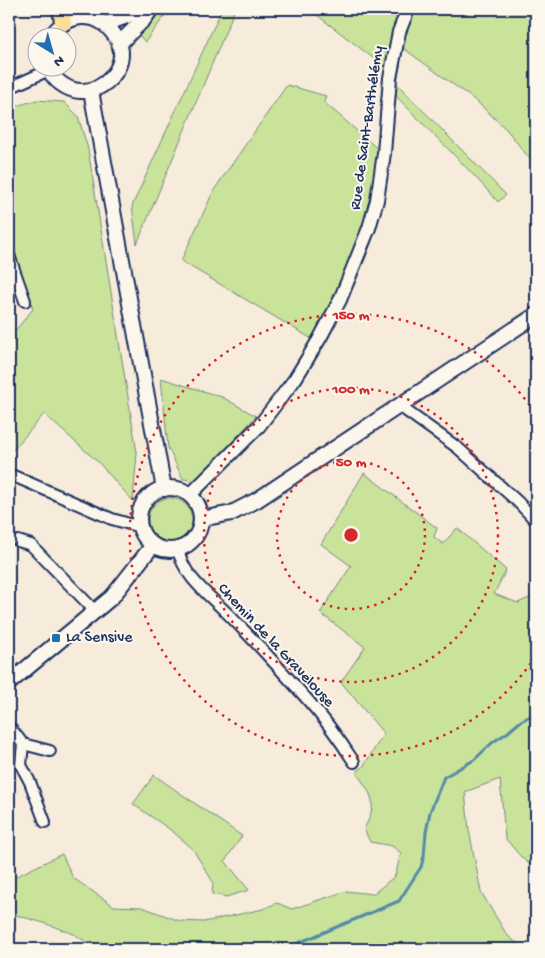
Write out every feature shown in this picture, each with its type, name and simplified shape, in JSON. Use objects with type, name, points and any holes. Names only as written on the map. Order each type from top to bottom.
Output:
[{"type":"main road","points":[[105,24],[138,9]]},
{"type":"main road","points":[[120,43],[144,19],[151,9]]},
{"type":"main road","points":[[54,78],[62,85],[80,91],[91,90],[101,87],[109,80],[116,72],[120,62],[120,43],[105,24],[98,20],[86,17],[62,16],[56,28]]},
{"type":"main road","points":[[91,90],[164,489]]},
{"type":"main road","points":[[201,519],[232,513],[257,500],[536,315]]},
{"type":"main road","points":[[164,489],[182,490],[190,495],[196,502],[201,519],[195,538],[187,545],[178,549],[161,549],[153,545],[143,534],[140,527],[141,507],[154,492],[164,489]]},
{"type":"main road","points":[[9,683],[112,597],[153,545]]},
{"type":"street","name":"Rue de Saint-Barthélémy","points":[[190,495],[265,418],[295,379],[340,300],[363,244],[377,200],[384,153],[390,78],[399,32],[408,9]]},
{"type":"street","points":[[9,88],[29,78]]},
{"type":"street","points":[[9,255],[11,268],[25,301]]},
{"type":"street","points":[[398,405],[458,448],[518,502],[536,521]]},
{"type":"street","points":[[9,474],[112,519],[140,527]]},
{"type":"street","points":[[18,541],[31,545],[96,612]]},
{"type":"street","name":"Chemin de la Gravelouse","points":[[178,549],[182,562],[190,576],[231,616],[308,700],[338,737],[354,762]]},
{"type":"street","points":[[9,726],[23,744],[50,751]]},
{"type":"street","points":[[23,744],[21,765],[30,782],[45,822]]},
{"type":"green space","points":[[117,9],[170,9],[145,42]]},
{"type":"green space","points":[[222,9],[235,9],[137,244],[132,206]]},
{"type":"green space","points":[[309,9],[536,9],[536,167],[507,130],[476,101],[403,48],[398,77]]},
{"type":"green space","points":[[397,84],[506,195],[498,202],[396,96]]},
{"type":"green space","points":[[287,85],[326,96],[324,102],[388,158],[382,203],[373,237],[367,255],[328,339],[318,331],[312,339],[181,261],[214,190]]},
{"type":"green space","points":[[37,100],[64,102],[78,116],[88,149],[137,453],[133,501],[98,462],[44,414],[9,455],[9,338],[33,309],[9,234],[9,108]]},
{"type":"green space","points":[[161,378],[222,397],[256,416],[196,481],[183,479],[168,448]]},
{"type":"green space","points":[[364,473],[437,528],[434,537],[443,544],[457,528],[506,570],[494,594],[518,603],[536,595],[536,870],[521,857],[505,838],[500,779],[465,792],[469,830],[481,892],[507,935],[524,949],[97,949],[74,934],[9,913],[9,869],[15,877],[62,854],[73,878],[114,906],[142,907],[180,921],[204,922],[263,909],[277,903],[292,909],[346,891],[373,894],[395,876],[401,853],[392,846],[370,842],[364,829],[371,812],[372,799],[356,772],[362,768],[384,734],[341,682],[365,647],[320,613],[351,566],[321,544]]},
{"type":"green space","points":[[170,498],[182,502],[188,508],[192,520],[188,532],[182,538],[170,542],[158,538],[152,532],[148,520],[152,508],[158,502]]},
{"type":"green space","points":[[154,775],[242,836],[225,861],[249,890],[226,897],[212,894],[213,882],[192,848],[172,831],[133,804]]},
{"type":"waterway","points":[[284,949],[399,901],[421,867],[430,812],[444,777],[474,760],[493,742],[521,721],[536,713]]},
{"type":"place","name":"La Sensive","points":[[56,638]]}]
